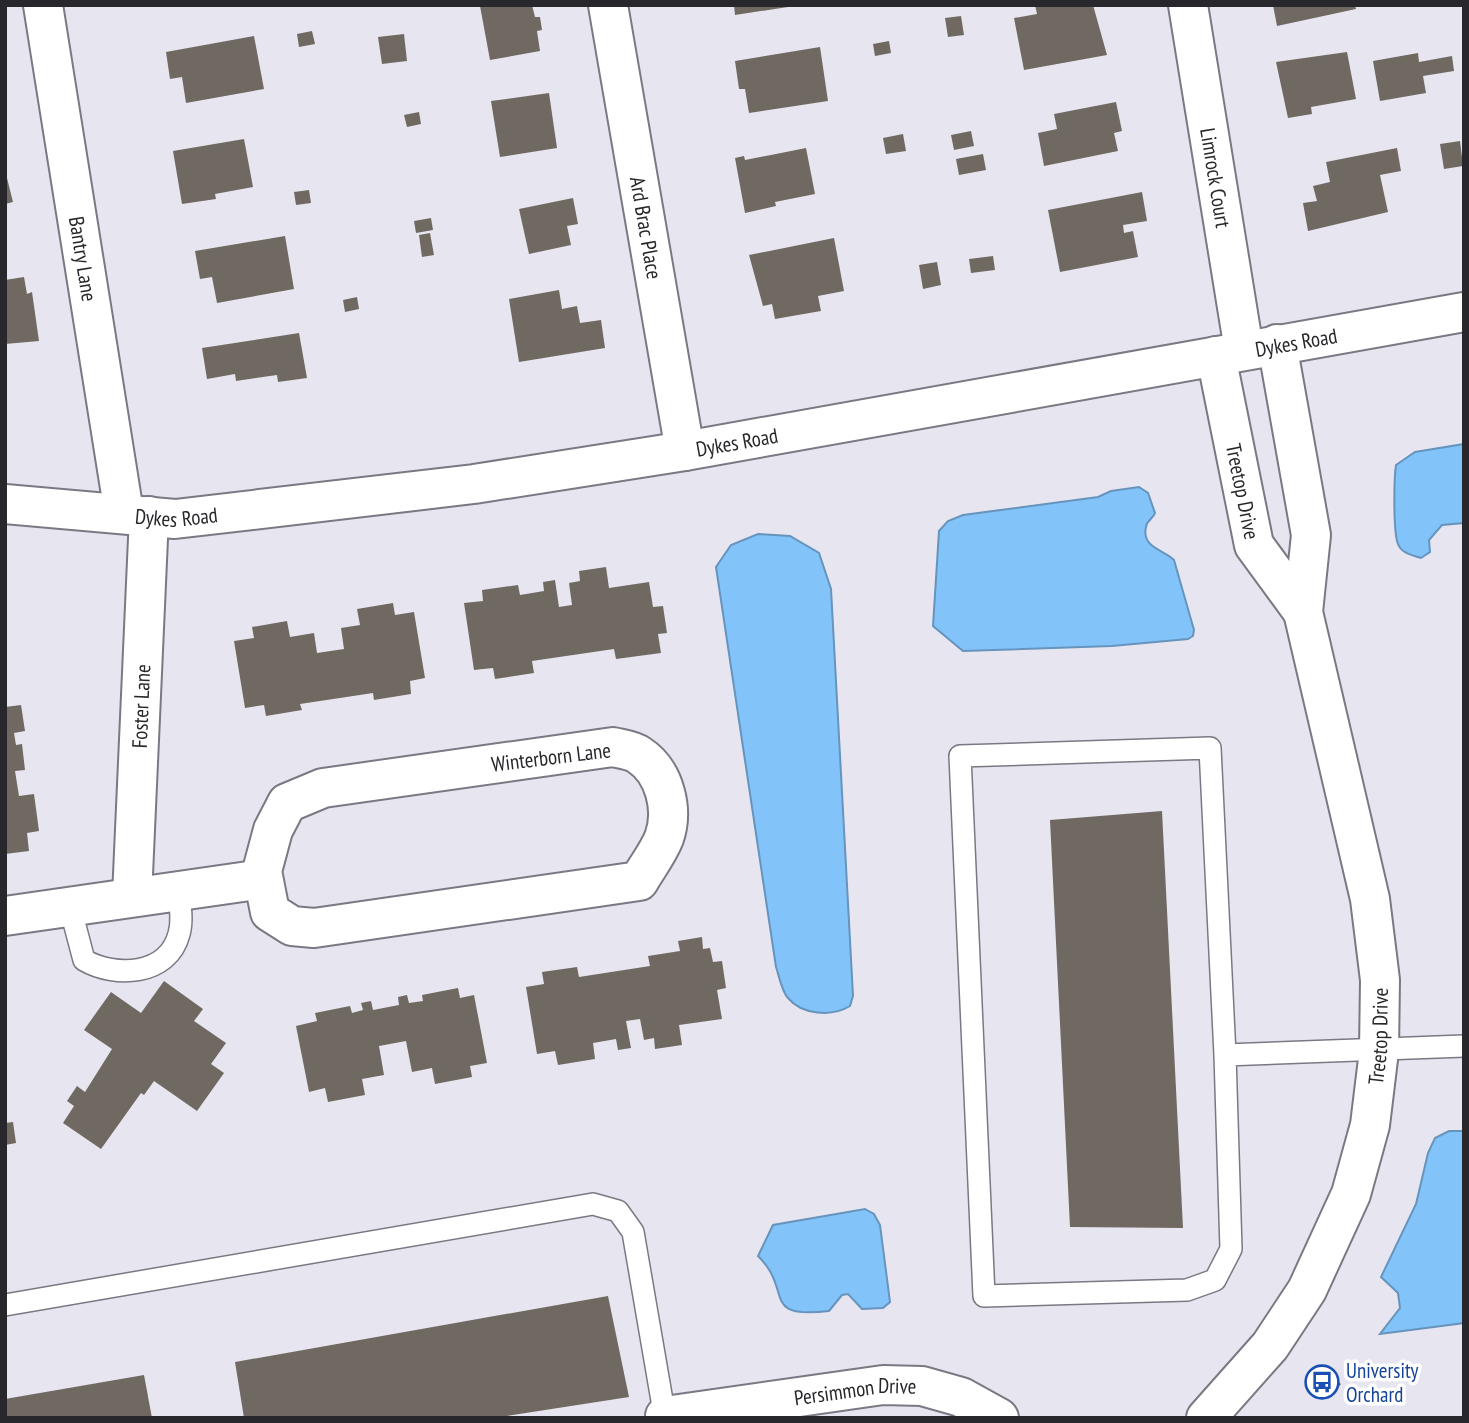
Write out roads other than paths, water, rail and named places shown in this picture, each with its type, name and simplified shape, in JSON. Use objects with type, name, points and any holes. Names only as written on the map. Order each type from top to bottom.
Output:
[{"type":"street","name":"Bantry Lane","points":[[43,5],[137,515]]},
{"type":"street","name":"Ard Brac Place","points":[[608,5],[685,451]]},
{"type":"street","name":"Limrock Court","points":[[1188,5],[1246,350]]},
{"type":"street","name":"Dykes Road","points":[[5,504],[176,519],[474,484],[685,451],[1464,312]]},
{"type":"street","name":"Treetop Drive","points":[[1246,350],[1254,545],[1303,612]]},
{"type":"street","name":"Treetop Drive","points":[[1206,1418],[1270,1346],[1307,1290],[1352,1194],[1370,1125],[1379,1051],[1380,980],[1370,900],[1303,612],[1311,535],[1246,350]]},
{"type":"street","name":"Foster Lane","points":[[132,897],[137,515]]},
{"type":"street","name":"Winterborn Lane","points":[[613,747],[639,754],[657,774],[668,800],[668,822],[663,840],[639,881],[314,928],[292,926],[270,912],[263,879],[262,871],[273,830],[287,803],[323,788],[613,747]]},
{"type":"street","points":[[5,916],[263,879]]},
{"type":"street","name":"Persimmon Drive","points":[[665,1417],[883,1385],[922,1386],[961,1397],[999,1418]]},
{"type":"lane","points":[[1210,748],[1225,1055],[1231,1249],[1215,1280],[1188,1290],[984,1296],[960,756],[1210,748]]},
{"type":"lane","points":[[70,906],[84,960],[102,970],[139,970],[154,964],[172,950],[179,933],[178,891]]},
{"type":"lane","points":[[1225,1055],[1464,1046]]},
{"type":"lane","points":[[5,1304],[593,1204],[618,1211],[633,1232],[665,1417]]},
{"type":"water","points":[[1464,444],[1464,523],[1442,525],[1429,540],[1430,552],[1421,558],[1407,553],[1399,547],[1396,538],[1396,465],[1415,452]]},
{"type":"water","points":[[1139,487],[1148,493],[1155,513],[1147,525],[1147,540],[1174,560],[1194,630],[1193,636],[1188,639],[1112,646],[963,651],[933,626],[939,531],[948,521],[963,515],[1098,497],[1111,491]]},
{"type":"water","points":[[758,534],[790,536],[819,553],[831,589],[853,996],[850,1006],[835,1012],[809,1011],[794,1004],[784,992],[776,967],[716,567],[731,545]]},
{"type":"water","points":[[1449,1131],[1464,1131],[1464,1323],[1380,1334],[1400,1308],[1398,1293],[1381,1277],[1416,1204],[1428,1153],[1435,1138]]},
{"type":"water","points":[[865,1209],[874,1214],[880,1225],[890,1302],[883,1308],[862,1309],[848,1294],[842,1295],[829,1311],[793,1311],[785,1306],[769,1269],[758,1256],[773,1225]]},
{"type":"place","name":"University Orchard","points":[[1322,1382]]}]
